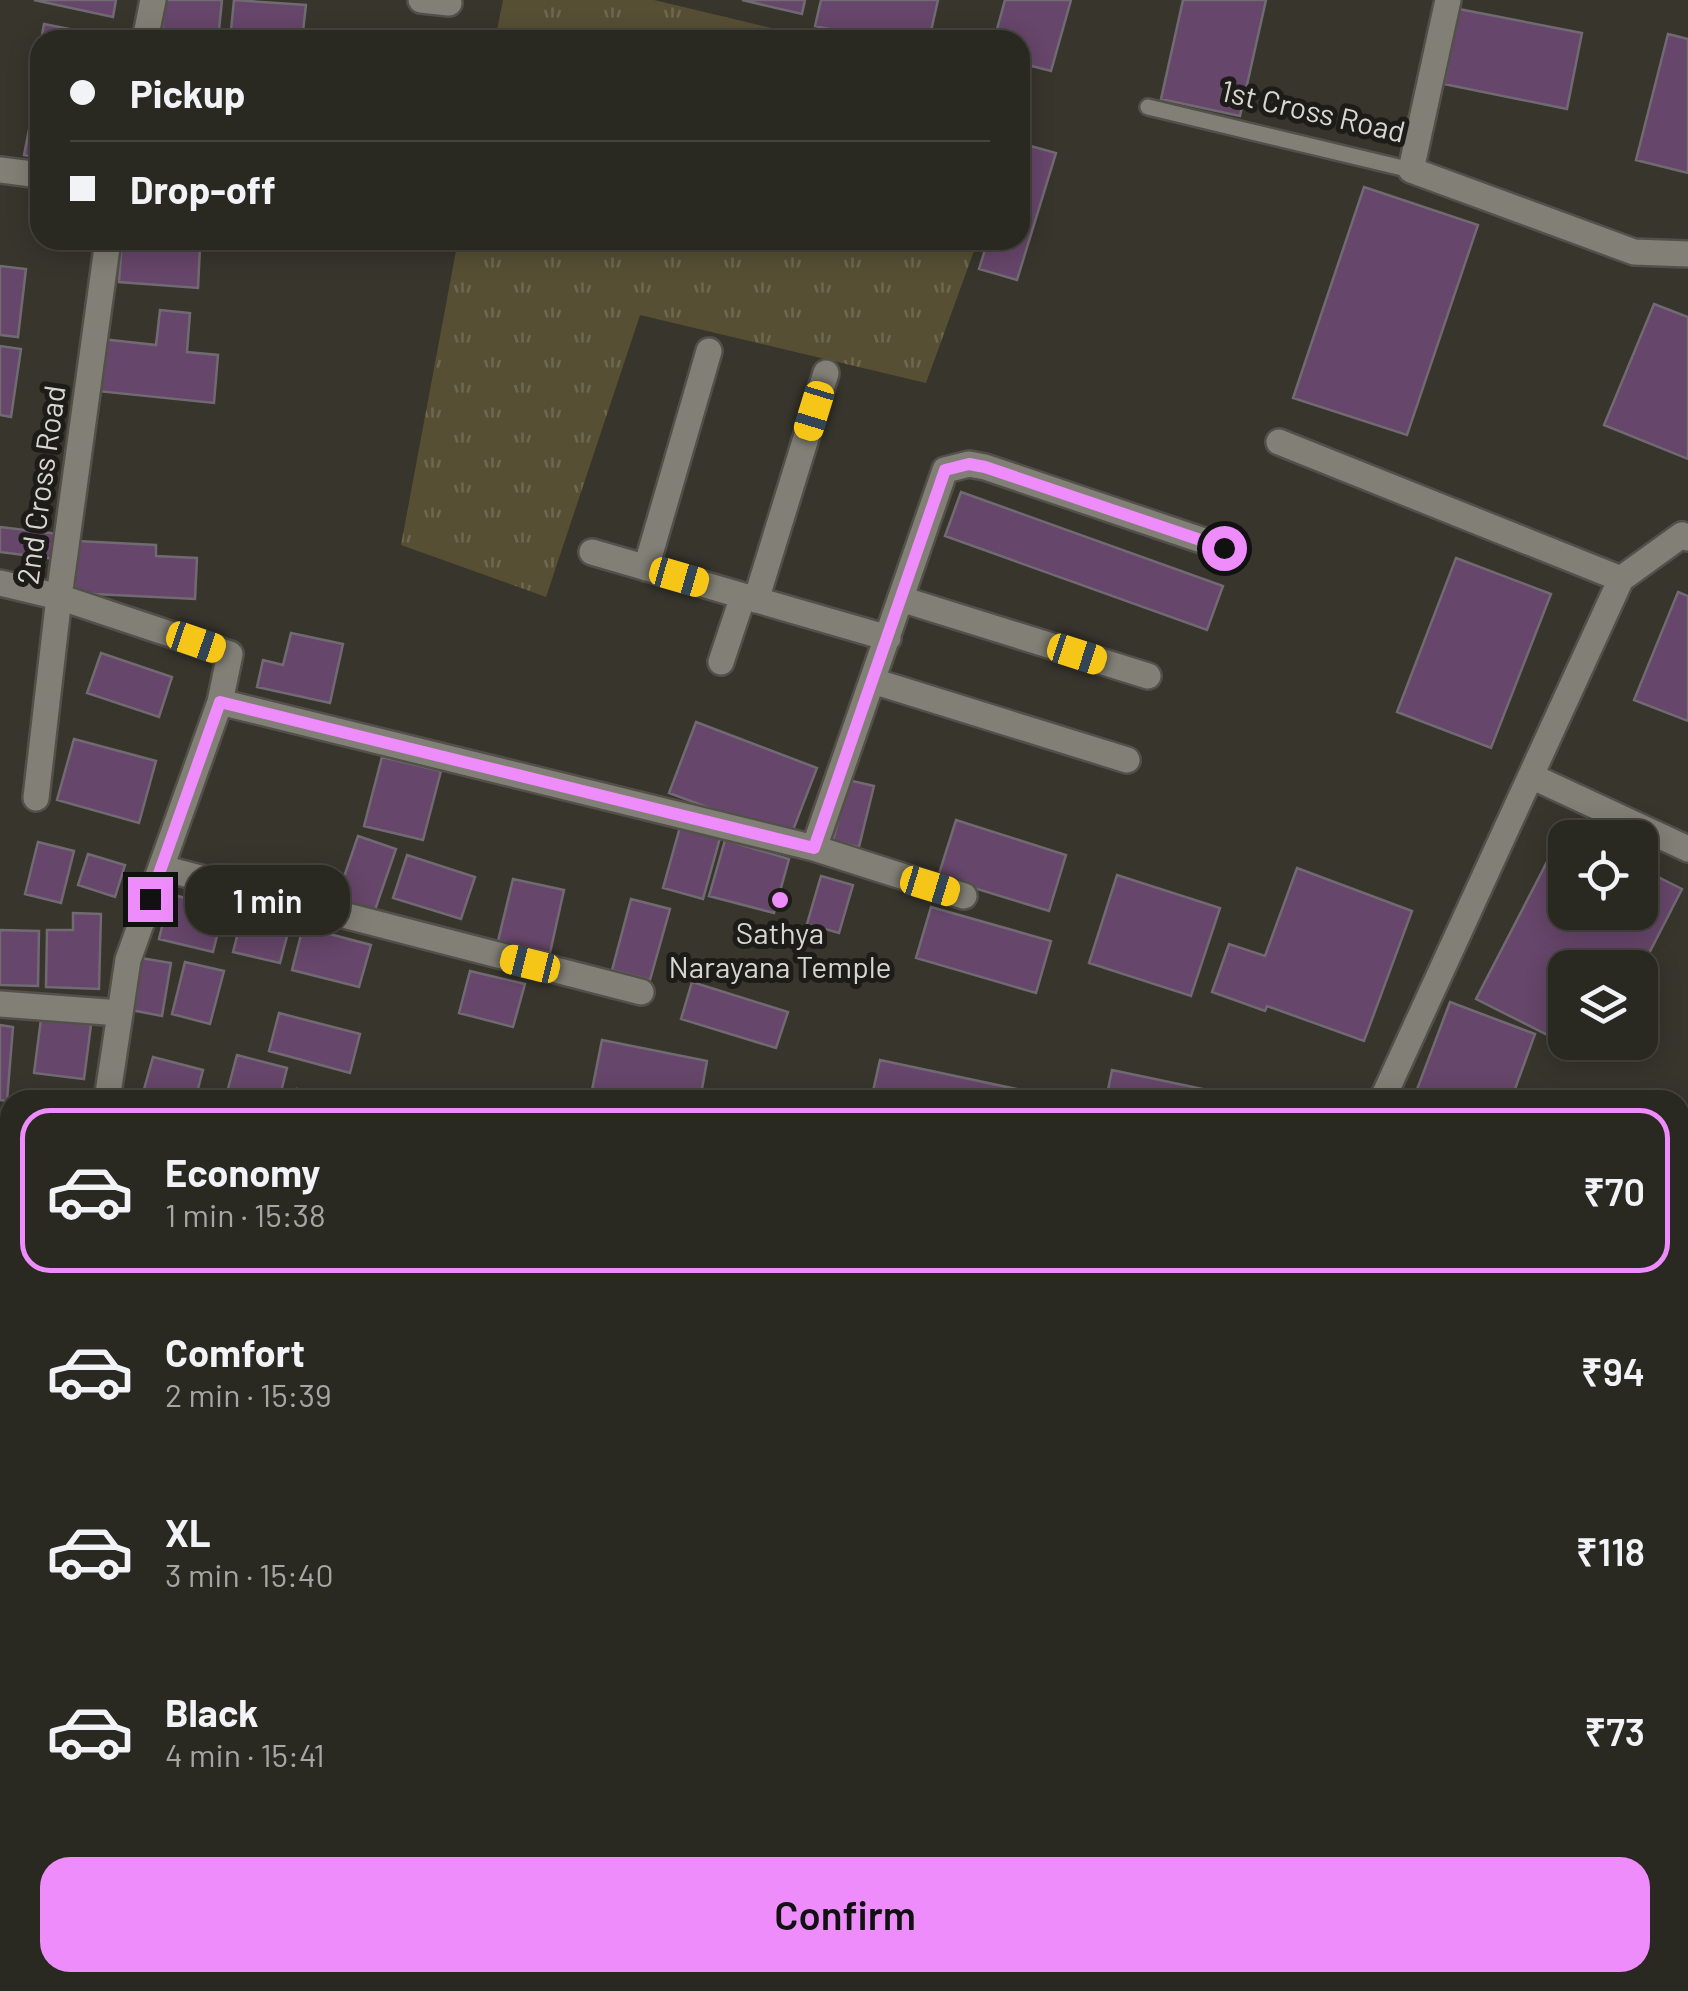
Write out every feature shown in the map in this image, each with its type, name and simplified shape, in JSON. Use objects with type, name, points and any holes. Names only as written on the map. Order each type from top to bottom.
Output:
[{"type":"street","points":[[147,30],[154,0]]},
{"type":"street","points":[[421,0],[449,3]]},
{"type":"street","name":"1st Cross Road","points":[[1411,170],[1448,0]]},
{"type":"street","points":[[0,170],[30,174]]},
{"type":"street","points":[[1411,170],[1634,252],[1688,254]]},
{"type":"street","name":"2nd Cross Road","points":[[36,798],[107,250]]},
{"type":"street","points":[[646,568],[710,351]]},
{"type":"street","points":[[721,662],[750,598],[826,373]]},
{"type":"street","points":[[1280,442],[1621,579]]},
{"type":"street","points":[[814,848],[945,470],[969,464],[985,467],[1224,548]]},
{"type":"street","points":[[1387,1090],[1621,579],[1682,535],[1688,538]]},
{"type":"street","points":[[592,552],[888,638]]},
{"type":"street","points":[[0,583],[59,597],[230,654],[220,702],[128,960],[109,1090]]},
{"type":"street","points":[[901,599],[1148,676]]},
{"type":"street","points":[[873,681],[1128,760]]},
{"type":"street","points":[[220,702],[814,848],[964,896]]},
{"type":"street","points":[[1531,776],[1688,849]]},
{"type":"street","points":[[162,868],[641,992]]},
{"type":"street","points":[[0,1004],[120,1013]]},
{"type":"lane","name":"1st Cross Road","points":[[1148,107],[1411,170]]},
{"type":"green space","points":[[503,0],[654,0],[779,30],[497,30]]},
{"type":"green space","points":[[456,250],[974,250],[926,383],[640,315],[546,597],[401,545]]},
{"type":"building","points":[[34,0],[116,0],[113,17]]},
{"type":"building","points":[[165,0],[222,0],[219,30],[162,30]]},
{"type":"building","points":[[234,0],[306,5],[303,30],[231,30]]},
{"type":"building","points":[[742,0],[805,0],[802,14]]},
{"type":"building","points":[[821,0],[938,0],[931,30],[833,30],[815,26]]},
{"type":"building","points":[[1005,0],[1071,0],[1051,71],[1030,66],[1030,30],[997,30]]},
{"type":"building","points":[[1183,0],[1266,0],[1240,116],[1161,99]]},
{"type":"building","points":[[1459,9],[1582,33],[1567,109],[1444,84]]},
{"type":"building","points":[[44,24],[74,30],[43,30]]},
{"type":"building","points":[[1668,34],[1688,39],[1688,173],[1636,160]]},
{"type":"building","points":[[30,125],[30,156],[24,155]]},
{"type":"building","points":[[1030,146],[1056,153],[1030,238]]},
{"type":"building","points":[[1364,187],[1478,225],[1407,435],[1293,398]]},
{"type":"building","points":[[121,250],[200,250],[198,288],[119,282]]},
{"type":"building","points":[[985,250],[1026,250],[1017,280],[979,269]]},
{"type":"building","points":[[0,266],[26,269],[18,337],[0,335]]},
{"type":"building","points":[[1654,304],[1688,317],[1688,459],[1604,425]]},
{"type":"building","points":[[160,310],[190,313],[187,352],[218,355],[214,403],[97,391],[101,339],[156,345]]},
{"type":"building","points":[[0,346],[21,349],[11,417],[0,415]]},
{"type":"building","points":[[961,492],[1223,586],[1207,630],[945,536]]},
{"type":"building","points":[[0,527],[59,534],[56,559],[0,552]]},
{"type":"building","points":[[77,541],[156,545],[156,556],[197,558],[195,599],[74,593]]},
{"type":"building","points":[[1456,558],[1551,594],[1491,748],[1397,712]]},
{"type":"building","points":[[1678,592],[1688,596],[1688,721],[1634,700]]},
{"type":"building","points":[[291,633],[343,644],[330,703],[257,687],[263,660],[283,665]]},
{"type":"building","points":[[101,653],[172,677],[159,717],[87,693]]},
{"type":"building","points":[[696,722],[817,768],[790,838],[669,793]]},
{"type":"building","points":[[74,739],[156,761],[139,823],[57,800]]},
{"type":"building","points":[[382,757],[441,771],[423,840],[364,826]]},
{"type":"building","points":[[848,780],[874,786],[859,847],[833,841]]},
{"type":"building","points":[[956,820],[1066,855],[1049,911],[938,877]]},
{"type":"building","points":[[680,827],[720,838],[703,899],[663,888]]},
{"type":"building","points":[[358,836],[396,849],[374,913],[336,900]]},
{"type":"building","points":[[725,840],[789,859],[774,913],[709,896]]},
{"type":"building","points":[[38,842],[74,851],[61,903],[25,894]]},
{"type":"building","points":[[88,854],[125,865],[115,897],[78,885]]},
{"type":"building","points":[[407,855],[475,877],[461,919],[393,898]]},
{"type":"building","points":[[1548,860],[1548,930],[1658,930],[1658,877],[1682,889],[1651,950],[1548,950],[1548,1035],[1476,999]]},
{"type":"building","points":[[1297,868],[1412,911],[1364,1041],[1267,1006],[1265,1011],[1212,992],[1229,944],[1265,956]]},
{"type":"building","points":[[1117,875],[1220,908],[1191,996],[1089,963]]},
{"type":"building","points":[[821,876],[853,885],[839,933],[807,924]]},
{"type":"building","points":[[513,879],[564,890],[550,953],[498,941]]},
{"type":"building","points":[[170,894],[224,908],[213,952],[159,939]]},
{"type":"building","points":[[631,899],[670,909],[650,980],[612,970]]},
{"type":"building","points":[[245,906],[292,917],[280,963],[233,952]]},
{"type":"building","points":[[931,907],[1051,941],[1036,993],[916,958]]},
{"type":"building","points":[[73,913],[101,914],[99,989],[46,987],[47,930],[73,930]]},
{"type":"building","points":[[303,927],[371,945],[359,987],[292,970]]},
{"type":"building","points":[[0,930],[39,931],[38,986],[0,985]]},
{"type":"building","points":[[141,958],[171,963],[162,1016],[131,1010]]},
{"type":"building","points":[[185,962],[224,971],[210,1024],[172,1014]]},
{"type":"building","points":[[470,971],[525,984],[513,1027],[459,1013]]},
{"type":"building","points":[[692,982],[788,1012],[776,1048],[681,1019]]},
{"type":"building","points":[[1450,1002],[1535,1034],[1515,1090],[1417,1090]]},
{"type":"building","points":[[279,1013],[360,1034],[350,1073],[269,1051]]},
{"type":"building","points":[[41,1019],[91,1025],[84,1079],[34,1073]]},
{"type":"building","points":[[0,1025],[13,1027],[8,1090],[0,1090]]},
{"type":"building","points":[[602,1040],[707,1061],[702,1090],[592,1090]]},
{"type":"building","points":[[237,1055],[287,1068],[282,1090],[228,1090]]},
{"type":"building","points":[[153,1057],[203,1070],[198,1090],[144,1090]]},
{"type":"building","points":[[880,1060],[1021,1090],[873,1090]]},
{"type":"building","points":[[1112,1070],[1207,1090],[1108,1090]]},
{"type":"place","name":"Sathya Narayana Temple","points":[[780,900]]},
{"type":"route","points":[[150,899],[220,702],[814,848],[945,470],[969,464],[985,467],[1224,548]]}]
